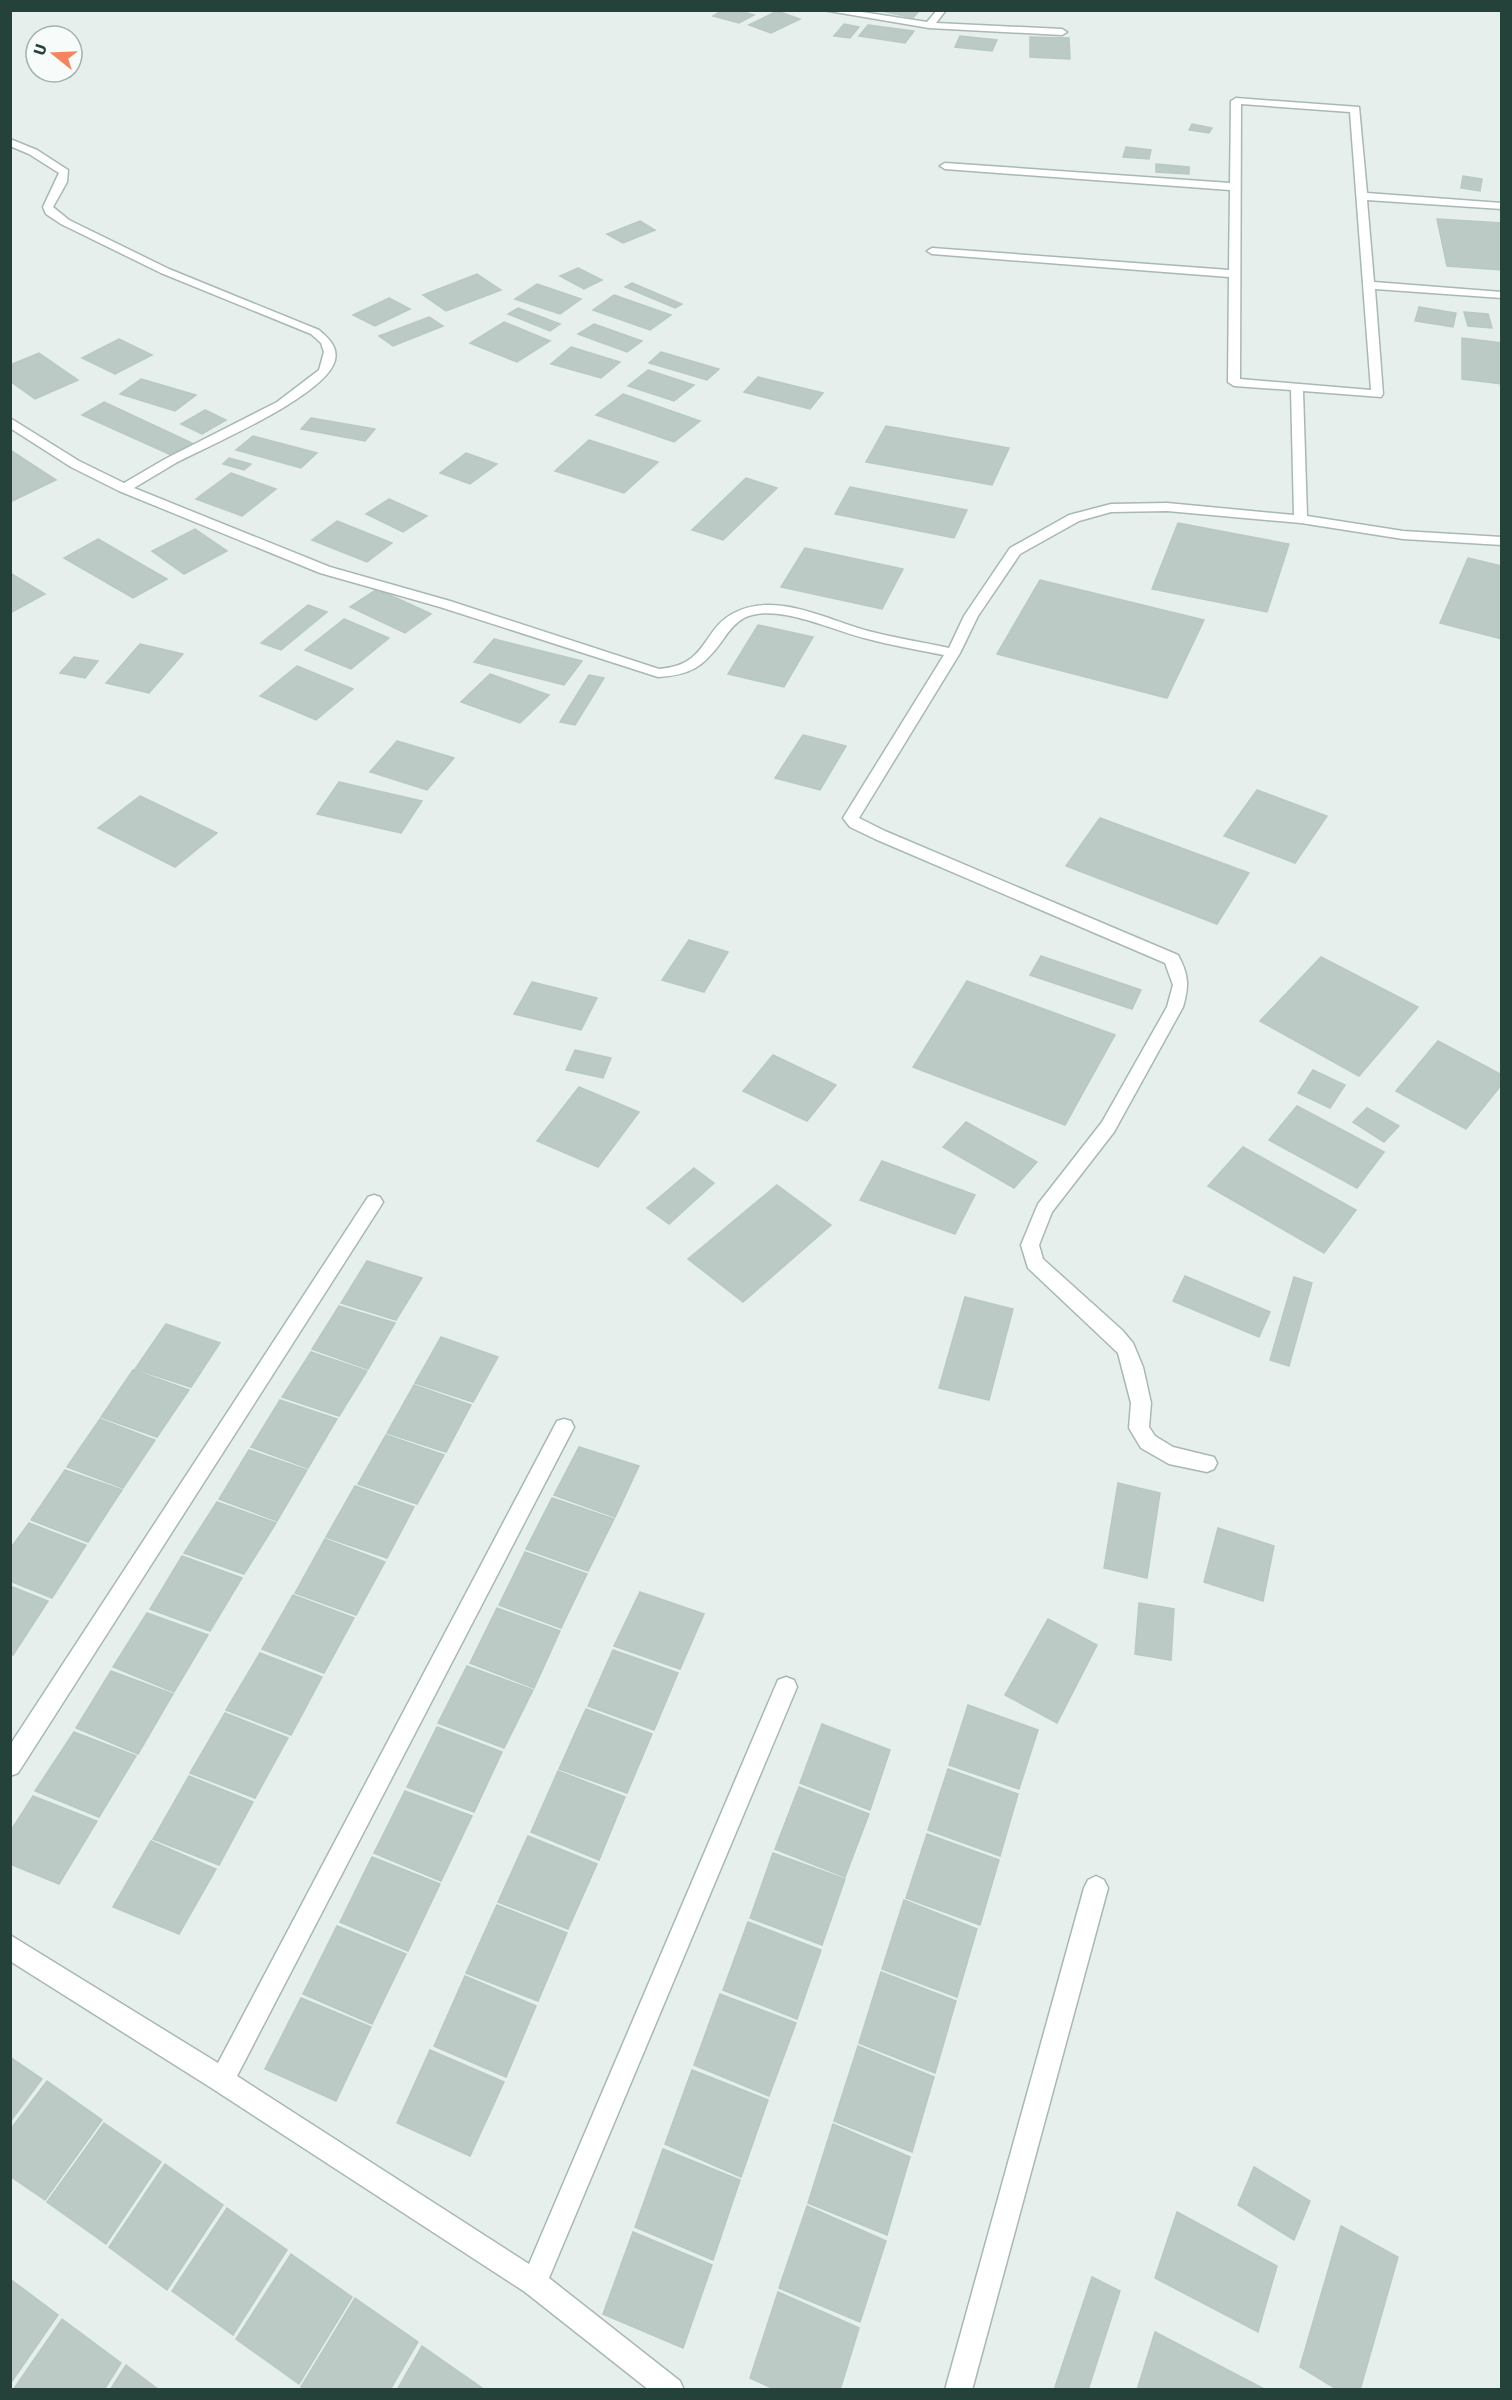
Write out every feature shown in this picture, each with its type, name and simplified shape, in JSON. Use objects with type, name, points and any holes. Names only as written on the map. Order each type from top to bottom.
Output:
[{"type":"street","points":[[827,10],[929,24],[1062,32]]},
{"type":"street","points":[[929,24],[942,10]]},
{"type":"street","points":[[1236,101],[1355,109],[1377,394],[1234,382],[1235,187],[1236,101]]},
{"type":"street","points":[[10,142],[33,152],[64,172],[62,182],[48,207],[50,212],[65,222],[165,271],[315,332],[326,342],[330,352],[329,362],[324,372],[281,405],[169,462],[124,488]]},
{"type":"street","points":[[945,166],[1235,187]]},
{"type":"street","points":[[1361,196],[1502,206]]},
{"type":"street","points":[[932,251],[1235,274]]},
{"type":"street","points":[[1368,285],[1502,295]]},
{"type":"street","points":[[1297,387],[1301,519]]},
{"type":"street","points":[[10,422],[75,464],[124,488],[325,570],[445,604],[658,673],[679,673],[692,668],[731,621],[750,610],[758,609],[772,609],[830,623],[866,635],[953,653]]},
{"type":"street","points":[[1207,1463],[1169,1455],[1148,1442],[1139,1428],[1141,1403],[1133,1367],[1126,1349],[1115,1336],[1035,1263],[1030,1245],[1044,1209],[1108,1127],[1175,1007],[1181,986],[1172,959],[880,835],[855,823],[851,818],[953,653],[971,616],[1015,551],[1074,518],[1112,508],[1135,506],[1301,519],[1402,535],[1502,541]]},
{"type":"street","points":[[10,1765],[374,1202]]},
{"type":"street","points":[[222,2080],[564,1427]]},
{"type":"street","points":[[534,2283],[786,1687]]},
{"type":"street","points":[[958,2390],[1096,1888]]},
{"type":"street","points":[[10,1947],[222,2080],[534,2283],[671,2390]]},
{"type":"building","points":[[723,10],[737,10],[754,15],[739,23],[713,16]]},
{"type":"building","points":[[877,10],[920,10],[913,18]]},
{"type":"building","points":[[777,11],[800,19],[771,33],[749,25]]},
{"type":"building","points":[[844,24],[859,27],[850,38],[834,36]]},
{"type":"building","points":[[868,25],[914,31],[905,43],[859,36]]},
{"type":"building","points":[[960,36],[997,40],[992,51],[955,47]]},
{"type":"building","points":[[1030,37],[1069,38],[1070,59],[1030,57]]},
{"type":"building","points":[[1192,124],[1212,128],[1209,133],[1189,130]]},
{"type":"building","points":[[1126,147],[1151,150],[1149,159],[1123,157]]},
{"type":"building","points":[[1156,164],[1189,167],[1189,174],[1156,172]]},
{"type":"building","points":[[1463,176],[1482,179],[1480,191],[1461,188]]},
{"type":"building","points":[[1437,219],[1502,223],[1502,270],[1447,266]]},
{"type":"building","points":[[640,221],[655,230],[623,243],[607,234]]},
{"type":"building","points":[[578,268],[602,280],[584,289],[560,276]]},
{"type":"building","points":[[477,274],[501,290],[446,311],[423,295]]},
{"type":"building","points":[[632,283],[682,304],[675,308],[625,287]]},
{"type":"building","points":[[537,284],[581,299],[560,314],[515,299]]},
{"type":"building","points":[[614,295],[671,315],[650,330],[593,310]]},
{"type":"building","points":[[389,298],[410,309],[375,326],[353,315]]},
{"type":"building","points":[[1419,307],[1456,313],[1453,327],[1415,321]]},
{"type":"building","points":[[518,308],[560,324],[550,331],[508,314]]},
{"type":"building","points":[[1464,312],[1488,314],[1492,328],[1468,326]]},
{"type":"building","points":[[429,317],[443,326],[393,346],[379,336]]},
{"type":"building","points":[[504,322],[550,341],[517,362],[470,343]]},
{"type":"building","points":[[594,324],[642,341],[627,352],[578,334]]},
{"type":"building","points":[[1462,338],[1502,343],[1502,384],[1462,379]]},
{"type":"building","points":[[119,339],[152,355],[115,374],[82,358]]},
{"type":"building","points":[[571,347],[620,362],[601,378],[551,364]]},
{"type":"building","points":[[661,352],[719,369],[707,380],[649,363]]},
{"type":"building","points":[[39,353],[78,380],[35,399],[10,381],[10,365]]},
{"type":"building","points":[[648,370],[694,385],[674,401],[628,386]]},
{"type":"building","points":[[758,377],[823,393],[810,409],[744,392]]},
{"type":"building","points":[[141,379],[196,395],[175,411],[120,394]]},
{"type":"building","points":[[623,394],[700,421],[674,442],[596,415]]},
{"type":"building","points":[[104,402],[192,443],[171,455],[82,415]]},
{"type":"building","points":[[205,410],[226,420],[202,434],[181,424]]},
{"type":"building","points":[[311,418],[375,429],[365,441],[301,429]]},
{"type":"building","points":[[886,426],[1009,448],[992,485],[866,462]]},
{"type":"building","points":[[253,436],[317,453],[301,468],[236,450]]},
{"type":"building","points":[[589,440],[658,462],[624,493],[555,471]]},
{"type":"building","points":[[10,450],[56,480],[10,502]]},
{"type":"building","points":[[466,453],[497,464],[470,484],[440,473]]},
{"type":"building","points":[[229,458],[251,464],[244,470],[223,464]]},
{"type":"building","points":[[231,473],[276,489],[242,516],[196,499]]},
{"type":"building","points":[[746,478],[777,488],[723,540],[692,530]]},
{"type":"building","points":[[850,487],[967,510],[954,538],[835,514]]},
{"type":"building","points":[[389,499],[427,516],[403,532],[366,514]]},
{"type":"building","points":[[337,521],[392,543],[367,562],[312,540]]},
{"type":"building","points":[[1178,523],[1289,544],[1267,612],[1152,589]]},
{"type":"building","points":[[195,529],[227,551],[184,574],[152,551]]},
{"type":"building","points":[[98,539],[167,579],[133,598],[64,558]]},
{"type":"building","points":[[805,548],[903,569],[882,609],[781,587]]},
{"type":"building","points":[[1468,558],[1502,566],[1502,639],[1440,623]]},
{"type":"building","points":[[10,573],[45,594],[10,613]]},
{"type":"building","points":[[1040,580],[1204,620],[1167,698],[997,654]]},
{"type":"building","points":[[377,589],[431,614],[405,633],[350,607]]},
{"type":"building","points":[[308,605],[327,612],[281,650],[261,643]]},
{"type":"building","points":[[344,619],[389,638],[351,669],[305,650]]},
{"type":"building","points":[[758,625],[813,637],[784,687],[728,674]]},
{"type":"building","points":[[494,639],[582,661],[564,685],[474,662]]},
{"type":"building","points":[[140,644],[183,654],[149,693],[106,683]]},
{"type":"building","points":[[74,657],[98,661],[85,678],[60,673]]},
{"type":"building","points":[[297,666],[353,689],[316,720],[260,696]]},
{"type":"building","points":[[490,674],[549,695],[520,723],[461,702]]},
{"type":"building","points":[[589,675],[604,678],[575,725],[560,722]]},
{"type":"building","points":[[803,735],[846,746],[820,790],[775,778]]},
{"type":"building","points":[[397,741],[454,758],[427,790],[370,772]]},
{"type":"building","points":[[339,782],[422,801],[401,833],[317,814]]},
{"type":"building","points":[[1257,790],[1327,816],[1295,863],[1224,836]]},
{"type":"building","points":[[140,796],[217,833],[175,867],[98,828]]},
{"type":"building","points":[[1100,818],[1249,873],[1217,924],[1066,866]]},
{"type":"building","points":[[689,940],[728,952],[704,992],[662,980]]},
{"type":"building","points":[[1041,956],[1141,990],[1132,1009],[1030,975]]},
{"type":"building","points":[[1321,957],[1418,1007],[1359,1076],[1260,1021]]},
{"type":"building","points":[[967,981],[1115,1035],[1065,1125],[913,1067]]},
{"type":"building","points":[[532,982],[597,998],[581,1030],[514,1014]]},
{"type":"building","points":[[1438,1041],[1502,1075],[1502,1084],[1466,1129],[1396,1091]]},
{"type":"building","points":[[575,1050],[611,1058],[603,1078],[566,1070]]},
{"type":"building","points":[[773,1055],[836,1085],[807,1121],[743,1091]]},
{"type":"building","points":[[1313,1070],[1345,1085],[1330,1108],[1298,1093]]},
{"type":"building","points":[[579,1087],[639,1112],[598,1167],[537,1141]]},
{"type":"building","points":[[1297,1106],[1384,1152],[1357,1188],[1269,1140]]},
{"type":"building","points":[[1367,1108],[1399,1126],[1384,1142],[1353,1122]]},
{"type":"building","points":[[966,1122],[1037,1162],[1014,1188],[943,1147]]},
{"type":"building","points":[[1243,1147],[1356,1210],[1324,1253],[1208,1186]]},
{"type":"building","points":[[882,1161],[975,1195],[955,1234],[860,1200]]},
{"type":"building","points":[[694,1168],[714,1183],[669,1224],[647,1208]]},
{"type":"building","points":[[777,1185],[831,1225],[743,1302],[688,1259]]},
{"type":"building","points":[[367,1261],[422,1278],[396,1320],[341,1303]]},
{"type":"building","points":[[1185,1276],[1270,1312],[1259,1337],[1173,1301]]},
{"type":"building","points":[[1294,1277],[1312,1283],[1289,1366],[1270,1360]]},
{"type":"building","points":[[965,1297],[1013,1309],[989,1400],[939,1388]]},
{"type":"building","points":[[339,1306],[395,1323],[368,1369],[312,1349]]},
{"type":"building","points":[[166,1324],[220,1343],[191,1387],[135,1369]]},
{"type":"building","points":[[441,1337],[498,1357],[473,1402],[415,1383]]},
{"type":"building","points":[[311,1352],[367,1371],[339,1416],[282,1397]]},
{"type":"building","points":[[133,1370],[189,1390],[157,1437],[101,1417]]},
{"type":"building","points":[[414,1385],[471,1405],[446,1452],[387,1433]]},
{"type":"building","points":[[280,1400],[337,1419],[308,1468],[251,1447]]},
{"type":"building","points":[[100,1419],[155,1440],[123,1488],[67,1467]]},
{"type":"building","points":[[386,1435],[444,1455],[417,1504],[358,1484]]},
{"type":"building","points":[[579,1447],[639,1466],[615,1517],[554,1495]]},
{"type":"building","points":[[249,1450],[307,1470],[277,1521],[219,1499]]},
{"type":"building","points":[[65,1470],[122,1490],[88,1542],[31,1520]]},
{"type":"building","points":[[1118,1483],[1160,1493],[1147,1578],[1104,1568]]},
{"type":"building","points":[[355,1486],[414,1507],[387,1558],[326,1537]]},
{"type":"building","points":[[552,1498],[614,1519],[588,1571],[526,1549]]},
{"type":"building","points":[[217,1502],[276,1523],[244,1574],[184,1553]]},
{"type":"building","points":[[29,1523],[86,1545],[52,1598],[10,1581],[10,1549]]},
{"type":"building","points":[[1218,1528],[1274,1546],[1263,1601],[1204,1582]]},
{"type":"building","points":[[325,1539],[385,1562],[356,1615],[295,1593]]},
{"type":"building","points":[[525,1552],[587,1574],[561,1628],[499,1605]]},
{"type":"building","points":[[182,1556],[242,1578],[210,1631],[150,1609]]},
{"type":"building","points":[[10,1586],[48,1601],[13,1655],[10,1654]]},
{"type":"building","points":[[640,1592],[704,1614],[680,1669],[614,1646]]},
{"type":"building","points":[[293,1595],[354,1618],[324,1673],[262,1649]]},
{"type":"building","points":[[1139,1603],[1174,1609],[1171,1660],[1135,1654]]},
{"type":"building","points":[[497,1608],[560,1631],[534,1688],[470,1663]]},
{"type":"building","points":[[147,1613],[208,1635],[174,1692],[113,1667]]},
{"type":"building","points":[[1048,1619],[1097,1645],[1057,1723],[1005,1695]]},
{"type":"building","points":[[613,1650],[678,1673],[654,1730],[588,1706]]},
{"type":"building","points":[[260,1653],[322,1677],[291,1735],[226,1710]]},
{"type":"building","points":[[467,1666],[533,1690],[504,1748],[438,1723]]},
{"type":"building","points":[[111,1671],[173,1694],[138,1754],[76,1728]]},
{"type":"building","points":[[968,1705],[1038,1730],[1019,1789],[949,1765]]},
{"type":"building","points":[[586,1709],[652,1734],[627,1793],[559,1769]]},
{"type":"building","points":[[225,1713],[288,1738],[255,1798],[190,1773]]},
{"type":"building","points":[[822,1724],[890,1750],[870,1810],[800,1783]]},
{"type":"building","points":[[437,1727],[502,1752],[474,1812],[407,1787]]},
{"type":"building","points":[[74,1732],[136,1756],[99,1817],[35,1791]]},
{"type":"building","points":[[948,1769],[1018,1794],[1000,1856],[928,1830]]},
{"type":"building","points":[[558,1771],[625,1797],[599,1860],[531,1832]]},
{"type":"building","points":[[189,1776],[253,1802],[219,1865],[153,1839]]},
{"type":"building","points":[[799,1787],[869,1814],[845,1877],[775,1849]]},
{"type":"building","points":[[405,1791],[472,1816],[441,1881],[374,1853]]},
{"type":"building","points":[[33,1796],[97,1821],[59,1884],[10,1864],[10,1832]]},
{"type":"building","points":[[927,1834],[999,1860],[980,1925],[906,1898]]},
{"type":"building","points":[[528,1836],[597,1864],[568,1929],[498,1902]]},
{"type":"building","points":[[151,1841],[216,1869],[179,1934],[113,1907]]},
{"type":"building","points":[[773,1853],[845,1879],[822,1945],[750,1918]]},
{"type":"building","points":[[372,1857],[440,1884],[408,1951],[340,1922]]},
{"type":"building","points":[[904,1900],[977,1929],[957,1997],[882,1969]]},
{"type":"building","points":[[497,1905],[567,1933],[538,2001],[466,1973]]},
{"type":"building","points":[[748,1922],[821,1950],[797,2019],[723,1990]]},
{"type":"building","points":[[337,1926],[406,1954],[372,2024],[303,1994]]},
{"type":"building","points":[[881,1972],[956,2001],[935,2073],[859,2043]]},
{"type":"building","points":[[465,1976],[536,2006],[506,2077],[434,2046]]},
{"type":"building","points":[[720,1994],[796,2023],[769,2096],[694,2065]]},
{"type":"building","points":[[301,1998],[371,2027],[336,2101],[265,2069]]},
{"type":"building","points":[[858,2046],[934,2077],[912,2152],[834,2121]]},
{"type":"building","points":[[430,2050],[504,2082],[470,2156],[397,2123]]},
{"type":"building","points":[[10,2057],[42,2079],[10,2122]]},
{"type":"building","points":[[692,2070],[768,2100],[741,2177],[665,2144]]},
{"type":"building","points":[[47,2081],[102,2120],[45,2200],[10,2176],[10,2130]]},
{"type":"building","points":[[104,2123],[161,2162],[106,2244],[47,2202]]},
{"type":"building","points":[[833,2124],[910,2157],[887,2235],[808,2203]]},
{"type":"building","points":[[663,2149],[740,2180],[713,2260],[635,2227]]},
{"type":"building","points":[[165,2164],[223,2205],[167,2290],[109,2247]]},
{"type":"building","points":[[1254,2167],[1310,2201],[1294,2240],[1238,2205]]},
{"type":"building","points":[[807,2206],[886,2241],[860,2322],[779,2288]]},
{"type":"building","points":[[227,2208],[287,2250],[233,2335],[172,2291]]},
{"type":"building","points":[[1177,2212],[1277,2266],[1258,2332],[1155,2278]]},
{"type":"building","points":[[1341,2226],[1398,2257],[1360,2390],[1338,2390],[1300,2367]]},
{"type":"building","points":[[633,2232],[712,2265],[683,2348],[603,2314]]},
{"type":"building","points":[[291,2254],[352,2297],[299,2384],[236,2339]]},
{"type":"building","points":[[1092,2277],[1120,2291],[1088,2390],[1054,2390]]},
{"type":"building","points":[[10,2279],[58,2315],[10,2384]]},
{"type":"building","points":[[778,2292],[859,2328],[840,2390],[776,2390],[750,2378]]},
{"type":"building","points":[[355,2298],[418,2342],[390,2390],[304,2390],[301,2387]]},
{"type":"building","points":[[62,2319],[121,2363],[104,2390],[13,2390]]},
{"type":"building","points":[[1155,2332],[1266,2390],[1137,2390]]},
{"type":"building","points":[[422,2346],[485,2390],[397,2390]]},
{"type":"building","points":[[126,2365],[159,2390],[110,2390]]}]
